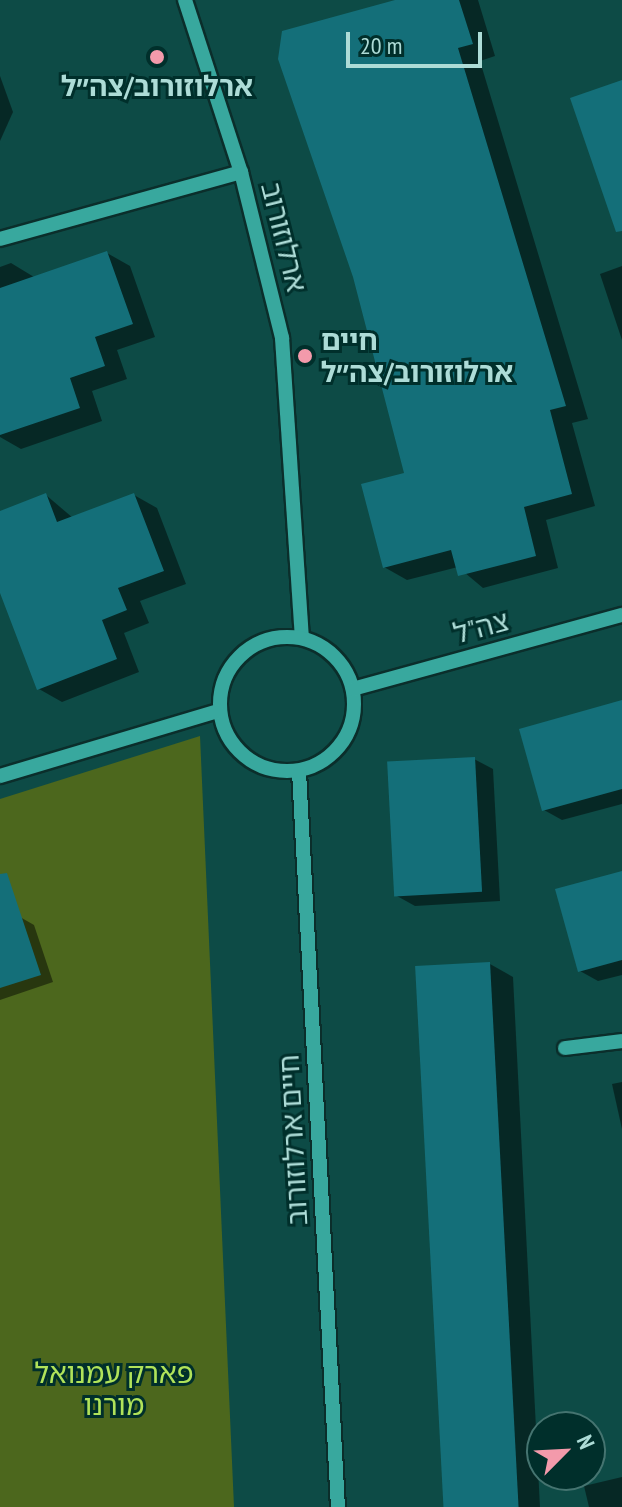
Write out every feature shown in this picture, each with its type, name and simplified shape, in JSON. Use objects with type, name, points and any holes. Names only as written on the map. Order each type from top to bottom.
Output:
[{"type":"street","name":"ארלוזורוב","points":[[185,0],[241,172],[291,398],[302,637]]},
{"type":"street","points":[[0,239],[241,172]]},
{"type":"street","name":"צה\"ל","points":[[353,689],[622,615]]},
{"type":"street","points":[[270,637],[302,637],[334,655],[353,689],[354,710],[337,750],[299,771],[255,765],[225,733],[218,711],[223,679],[241,653],[270,637]]},
{"type":"street","points":[[0,776],[218,711]]},
{"type":"street","name":"חיים ארלוזורוב","points":[[299,771],[338,1507]]},
{"type":"street","points":[[565,1048],[622,1041]]},
{"type":"green space","name":"פארק עמנואל מורנו","points":[[200,736],[234,1507],[0,1507],[0,799]]},
{"type":"building","points":[[395,0],[459,0],[473,44],[458,48],[566,406],[550,410],[572,494],[524,507],[536,556],[458,576],[451,550],[383,568],[361,484],[404,473],[353,277],[278,59],[282,31]]},
{"type":"building","points":[[622,80],[622,231],[616,232],[570,98]]},
{"type":"building","points":[[107,251],[133,324],[95,337],[105,366],[70,378],[80,408],[0,435],[0,288]]},
{"type":"building","points":[[46,493],[57,522],[134,493],[164,571],[118,588],[127,610],[102,620],[117,659],[37,690],[0,593],[0,511]]},
{"type":"building","points":[[622,700],[622,789],[542,811],[519,729]]},
{"type":"building","points":[[475,757],[482,892],[394,896],[387,762]]},
{"type":"building","points":[[622,871],[622,960],[578,972],[555,889]]},
{"type":"building","points":[[7,873],[41,975],[0,988],[0,874]]},
{"type":"building","points":[[490,962],[519,1507],[443,1507],[415,966]]},
{"type":"place","name":"ארלוזורוב/צה״ל","points":[[157,57]]},
{"type":"place","name":"חיים ארלוזורוב/צה״ל","points":[[305,356]]}]
